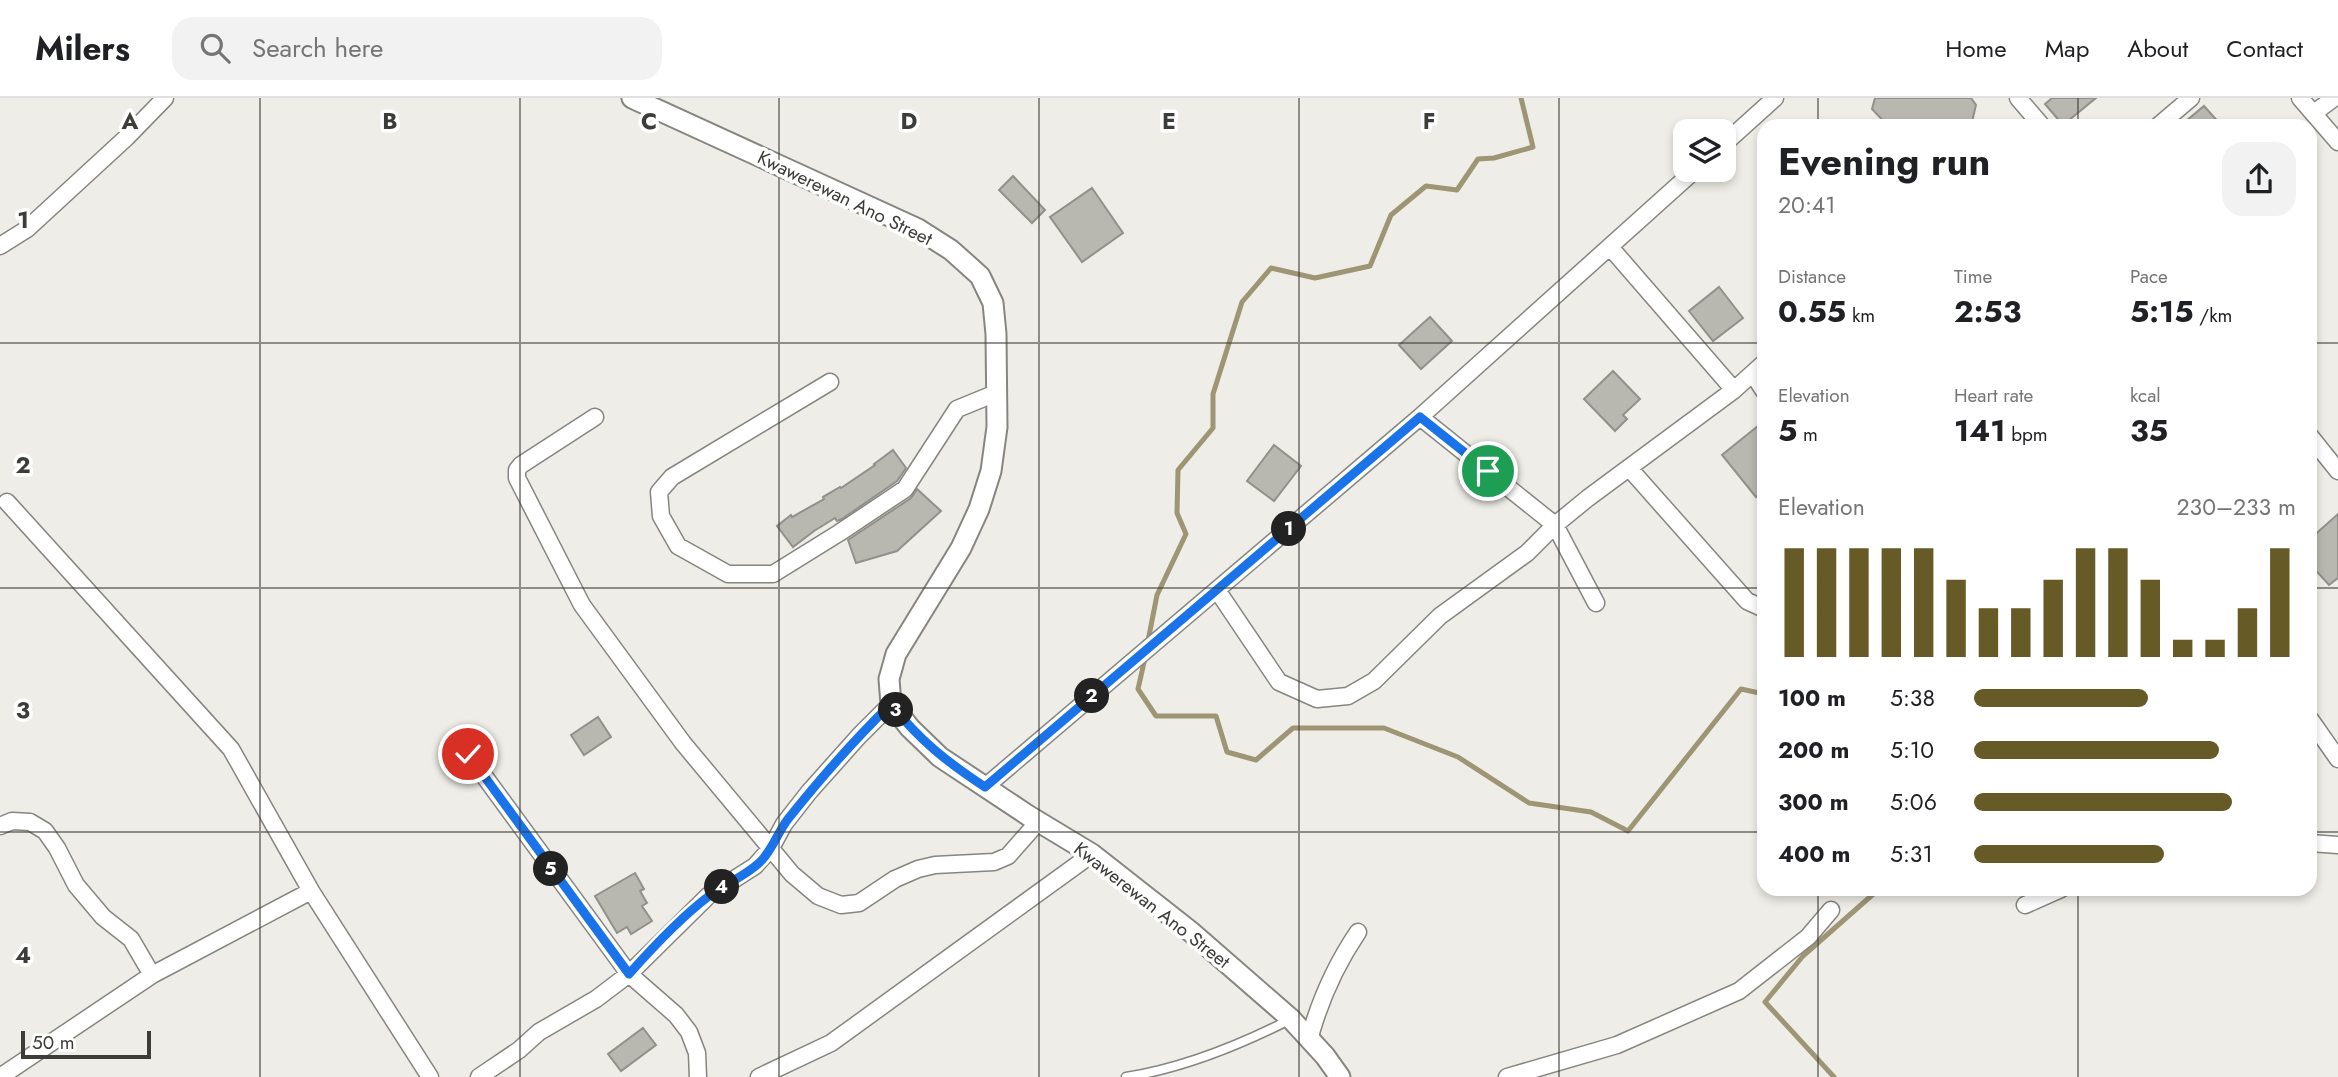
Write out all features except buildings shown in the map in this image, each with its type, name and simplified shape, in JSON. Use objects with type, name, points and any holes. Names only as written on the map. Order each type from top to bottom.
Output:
[{"type":"street","points":[[0,246],[27,229],[127,137],[165,98]]},
{"type":"street","name":"Kwawerewan Ano Street","points":[[632,98],[918,229],[951,250],[980,276],[993,303],[996,334],[996,428],[991,471],[961,548],[896,654],[889,679],[891,704],[910,728],[940,757],[1092,854],[1190,931],[1291,1019],[1340,1077]]},
{"type":"street","points":[[1736,133],[1775,98]]},
{"type":"street","points":[[2018,98],[2036,119]]},
{"type":"street","points":[[2166,119],[2191,98]]},
{"type":"street","points":[[2300,98],[2338,142]]},
{"type":"street","points":[[2314,113],[2334,98]]},
{"type":"street","points":[[985,787],[1420,417],[1682,182]]},
{"type":"street","points":[[1610,247],[1734,390]]},
{"type":"street","points":[[1216,590],[1279,682],[1318,699],[1348,696],[1374,681],[1440,615],[1527,553],[1555,525],[1734,390],[1757,369]]},
{"type":"street","points":[[830,382],[672,477],[659,492],[661,516],[678,546],[728,574],[773,573],[839,533],[905,488],[957,409],[996,393]]},
{"type":"street","points":[[595,417],[521,465],[517,470],[517,478],[582,605],[683,743],[792,874],[818,896],[841,905],[859,903],[895,879],[934,865],[994,862],[1008,856],[1038,822]]},
{"type":"street","points":[[1420,417],[1555,525],[1597,603]]},
{"type":"street","points":[[2317,445],[2338,471]]},
{"type":"street","points":[[1629,468],[1747,601],[1757,606]]},
{"type":"street","points":[[7,502],[231,749],[311,891],[430,1077]]},
{"type":"street","points":[[479,1077],[519,1050],[539,1032],[596,999],[629,974],[645,955],[709,896],[755,866],[771,848],[784,824],[809,792],[891,704]]},
{"type":"street","points":[[2317,729],[2338,758]]},
{"type":"street","points":[[468,754],[629,974],[676,1015],[689,1032],[697,1053],[698,1077]]},
{"type":"street","points":[[0,826],[12,821],[30,822],[45,831],[57,848],[76,886],[103,916],[131,939],[152,975]]},
{"type":"street","points":[[2317,844],[2338,845]]},
{"type":"street","points":[[759,1077],[831,1042],[1092,854]]},
{"type":"street","points":[[0,1077],[152,975],[311,891]]},
{"type":"street","points":[[2025,905],[2045,896]]},
{"type":"street","points":[[1507,1077],[1617,1045],[1739,991],[1808,937],[1831,910]]},
{"type":"street","points":[[1309,1040],[1324,990],[1339,960],[1358,932]]},
{"type":"lane","points":[[1126,1077],[1154,1072],[1241,1044],[1291,1019]]},
{"type":"waterway","points":[[1148,641],[1157,595],[1186,534],[1177,513],[1178,470],[1213,428],[1213,394],[1242,302],[1271,268],[1315,278],[1370,266],[1391,215],[1426,186],[1457,190],[1478,159],[1494,158],[1533,147],[1521,98]]},
{"type":"waterway","points":[[1145,658],[1138,689],[1156,716],[1216,716],[1227,752],[1256,760],[1293,728],[1384,728],[1458,757],[1529,803],[1591,812],[1628,831],[1741,689],[1757,692]]},
{"type":"waterway","points":[[1834,1077],[1765,1002],[1803,956],[1871,896]]},
{"type":"route","points":[[468,754],[629,974],[645,955],[709,896],[763,859],[784,824],[809,792],[891,704],[910,728],[940,757],[985,787],[1420,417],[1488,471]]}]
